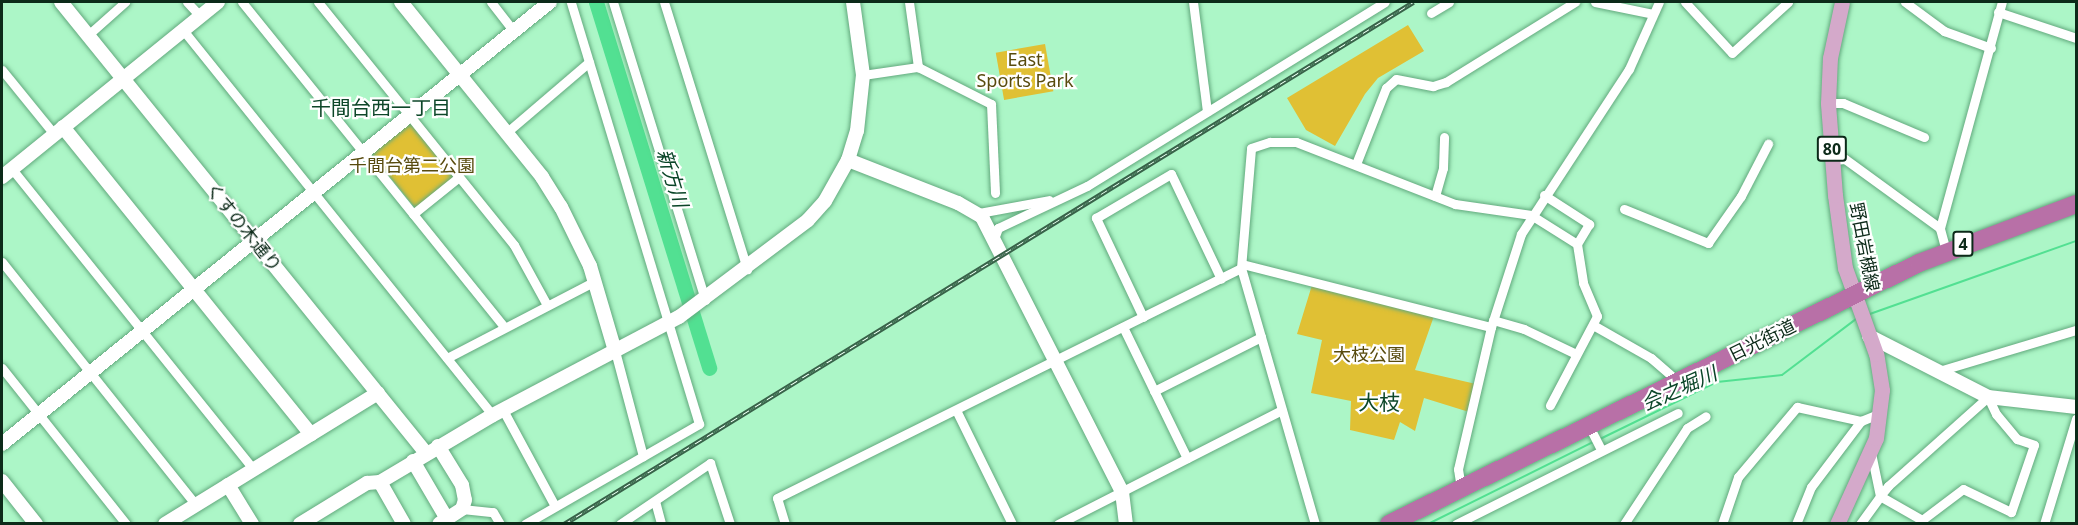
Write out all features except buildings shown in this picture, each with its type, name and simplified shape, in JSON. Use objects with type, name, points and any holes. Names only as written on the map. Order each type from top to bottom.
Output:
[{"type":"highway","name":"日光街道","points":[[1392,523],[1461,488],[1591,429],[1677,381],[1946,251],[2076,204]]},
{"type":"main road","name":"野田岩槻線","points":[[1837,524],[1871,453],[1881,413],[1880,373],[1854,295],[1840,235],[1828,103],[1830,58],[1842,2]]},
{"type":"street","name":"くすの木通り","points":[[61,2],[378,393],[432,450],[465,492],[462,509]]},
{"type":"street","points":[[88,35],[125,2]]},
{"type":"street","points":[[188,2],[200,16]]},
{"type":"street","points":[[218,2],[7,173],[142,331],[254,469]]},
{"type":"street","points":[[242,2],[504,327]]},
{"type":"street","points":[[318,2],[514,245],[547,305]]},
{"type":"street","points":[[401,2],[506,133],[561,207],[595,280],[643,456]]},
{"type":"street","points":[[491,2],[514,31]]},
{"type":"street","points":[[2,444],[459,73],[550,2]]},
{"type":"street","points":[[525,524],[699,424],[673,320],[589,62],[572,2]]},
{"type":"street","points":[[613,2],[702,302]]},
{"type":"street","points":[[664,2],[747,269]]},
{"type":"street","points":[[310,521],[367,483],[380,482],[498,413],[673,320],[747,269],[808,220],[825,201],[848,160],[857,131],[863,75],[853,2]]},
{"type":"street","points":[[909,2],[918,68]]},
{"type":"street","points":[[1193,2],[1207,111]]},
{"type":"street","points":[[994,239],[998,228],[1066,196],[1385,2]]},
{"type":"street","points":[[1431,13],[1449,2]]},
{"type":"street","points":[[1356,164],[1386,88],[1396,79],[1433,86],[1446,82],[1575,2]]},
{"type":"street","points":[[1595,2],[1653,14]]},
{"type":"street","points":[[1461,488],[1458,469],[1492,323],[1512,255],[1531,215],[1629,69],[1659,2]]},
{"type":"street","points":[[1685,2],[1732,53],[1788,2]]},
{"type":"street","points":[[1905,2],[1944,31],[1991,48]]},
{"type":"street","points":[[1946,251],[1940,228],[2002,2]]},
{"type":"street","points":[[1998,12],[2076,38]]},
{"type":"street","points":[[183,30],[447,358],[498,413],[555,506]]},
{"type":"street","points":[[506,133],[589,62]]},
{"type":"street","points":[[863,75],[918,68],[991,104],[995,193]]},
{"type":"street","points":[[2,70],[59,130],[194,288],[311,434]]},
{"type":"street","points":[[1828,103],[1843,103],[1924,137]]},
{"type":"street","points":[[1435,196],[1443,168],[1444,136]]},
{"type":"street","points":[[1315,524],[1242,266],[1251,148],[1285,140],[1356,164],[1455,204],[1531,215],[1577,244]]},
{"type":"street","points":[[1624,209],[1708,243],[1741,196],[1768,144]]},
{"type":"street","points":[[1833,160],[1845,159],[1940,228]]},
{"type":"street","points":[[848,160],[979,213],[1066,196]]},
{"type":"street","points":[[1143,317],[1096,218],[1171,174],[1221,279]]},
{"type":"street","points":[[413,214],[459,177]]},
{"type":"street","points":[[1544,195],[1589,224],[1577,244],[1583,283],[1597,316],[1550,405]]},
{"type":"street","points":[[979,213],[1122,492],[1126,524]]},
{"type":"street","points":[[2,262],[196,505]]},
{"type":"street","points":[[785,524],[777,498],[1221,279],[1242,266],[1524,329],[1576,354]]},
{"type":"street","points":[[447,358],[595,280]]},
{"type":"street","points":[[1864,324],[1939,371],[1988,397],[2076,406]]},
{"type":"street","points":[[1593,325],[1651,358],[1677,381]]},
{"type":"street","points":[[1123,327],[1187,458]]},
{"type":"street","points":[[1939,371],[2076,330]]},
{"type":"street","points":[[1154,391],[1261,337]]},
{"type":"street","points":[[2,368],[126,524]]},
{"type":"street","points":[[165,524],[378,393]]},
{"type":"street","points":[[1860,524],[1880,496],[1988,397]]},
{"type":"street","points":[[1871,453],[1880,496],[1922,520],[1963,489],[2011,512],[2034,445],[2017,439],[1996,414],[1988,397]]},
{"type":"street","points":[[1722,524],[1738,477],[1797,407],[1861,421]]},
{"type":"street","points":[[956,410],[1012,524]]},
{"type":"street","points":[[1058,524],[1282,410]]},
{"type":"street","points":[[1456,524],[1601,449],[1678,413]]},
{"type":"street","points":[[1796,524],[1811,487],[1861,421],[1881,413]]},
{"type":"street","points":[[1624,524],[1687,428],[1706,416]]},
{"type":"street","points":[[2044,524],[2076,419]]},
{"type":"street","points":[[1591,429],[1601,449]]},
{"type":"street","points":[[413,461],[443,521],[462,509],[493,512],[500,524]]},
{"type":"street","points":[[620,524],[710,463],[730,524]]},
{"type":"street","points":[[2,481],[36,524]]},
{"type":"street","points":[[380,482],[404,524]]},
{"type":"street","points":[[228,485],[252,524]]},
{"type":"street","points":[[655,501],[661,524]]},
{"type":"green space","points":[[1408,25],[1424,51],[1378,78],[1365,94],[1335,146],[1306,130],[1287,98]]},
{"type":"green space","name":"East Sports Park","points":[[1045,44],[1053,91],[1004,100],[996,53]]},
{"type":"green space","name":"千間台第二公園","points":[[409,121],[454,177],[415,208],[370,152]]},
{"type":"green space","name":"大枝公園","points":[[1312,285],[1434,316],[1415,370],[1476,384],[1469,412],[1424,398],[1415,431],[1400,422],[1394,440],[1350,430],[1351,401],[1311,393],[1322,340],[1297,334]]},
{"type":"waterway","name":"新方川","points":[[596,2],[709,368]]},
{"type":"waterway","name":"会之堀川","points":[[1867,315],[2076,241]]},
{"type":"waterway","name":"会之堀川","points":[[1598,440],[1717,382],[1782,375],[1856,319]]},
{"type":"waterway","name":"会之堀川","points":[[1428,524],[1593,442]]},
{"type":"railway","points":[[564,524],[1413,2]]},
{"type":"district","name":"千間台西一丁目","points":[[381,107]]},
{"type":"district","name":"大枝","points":[[1379,402]]}]
